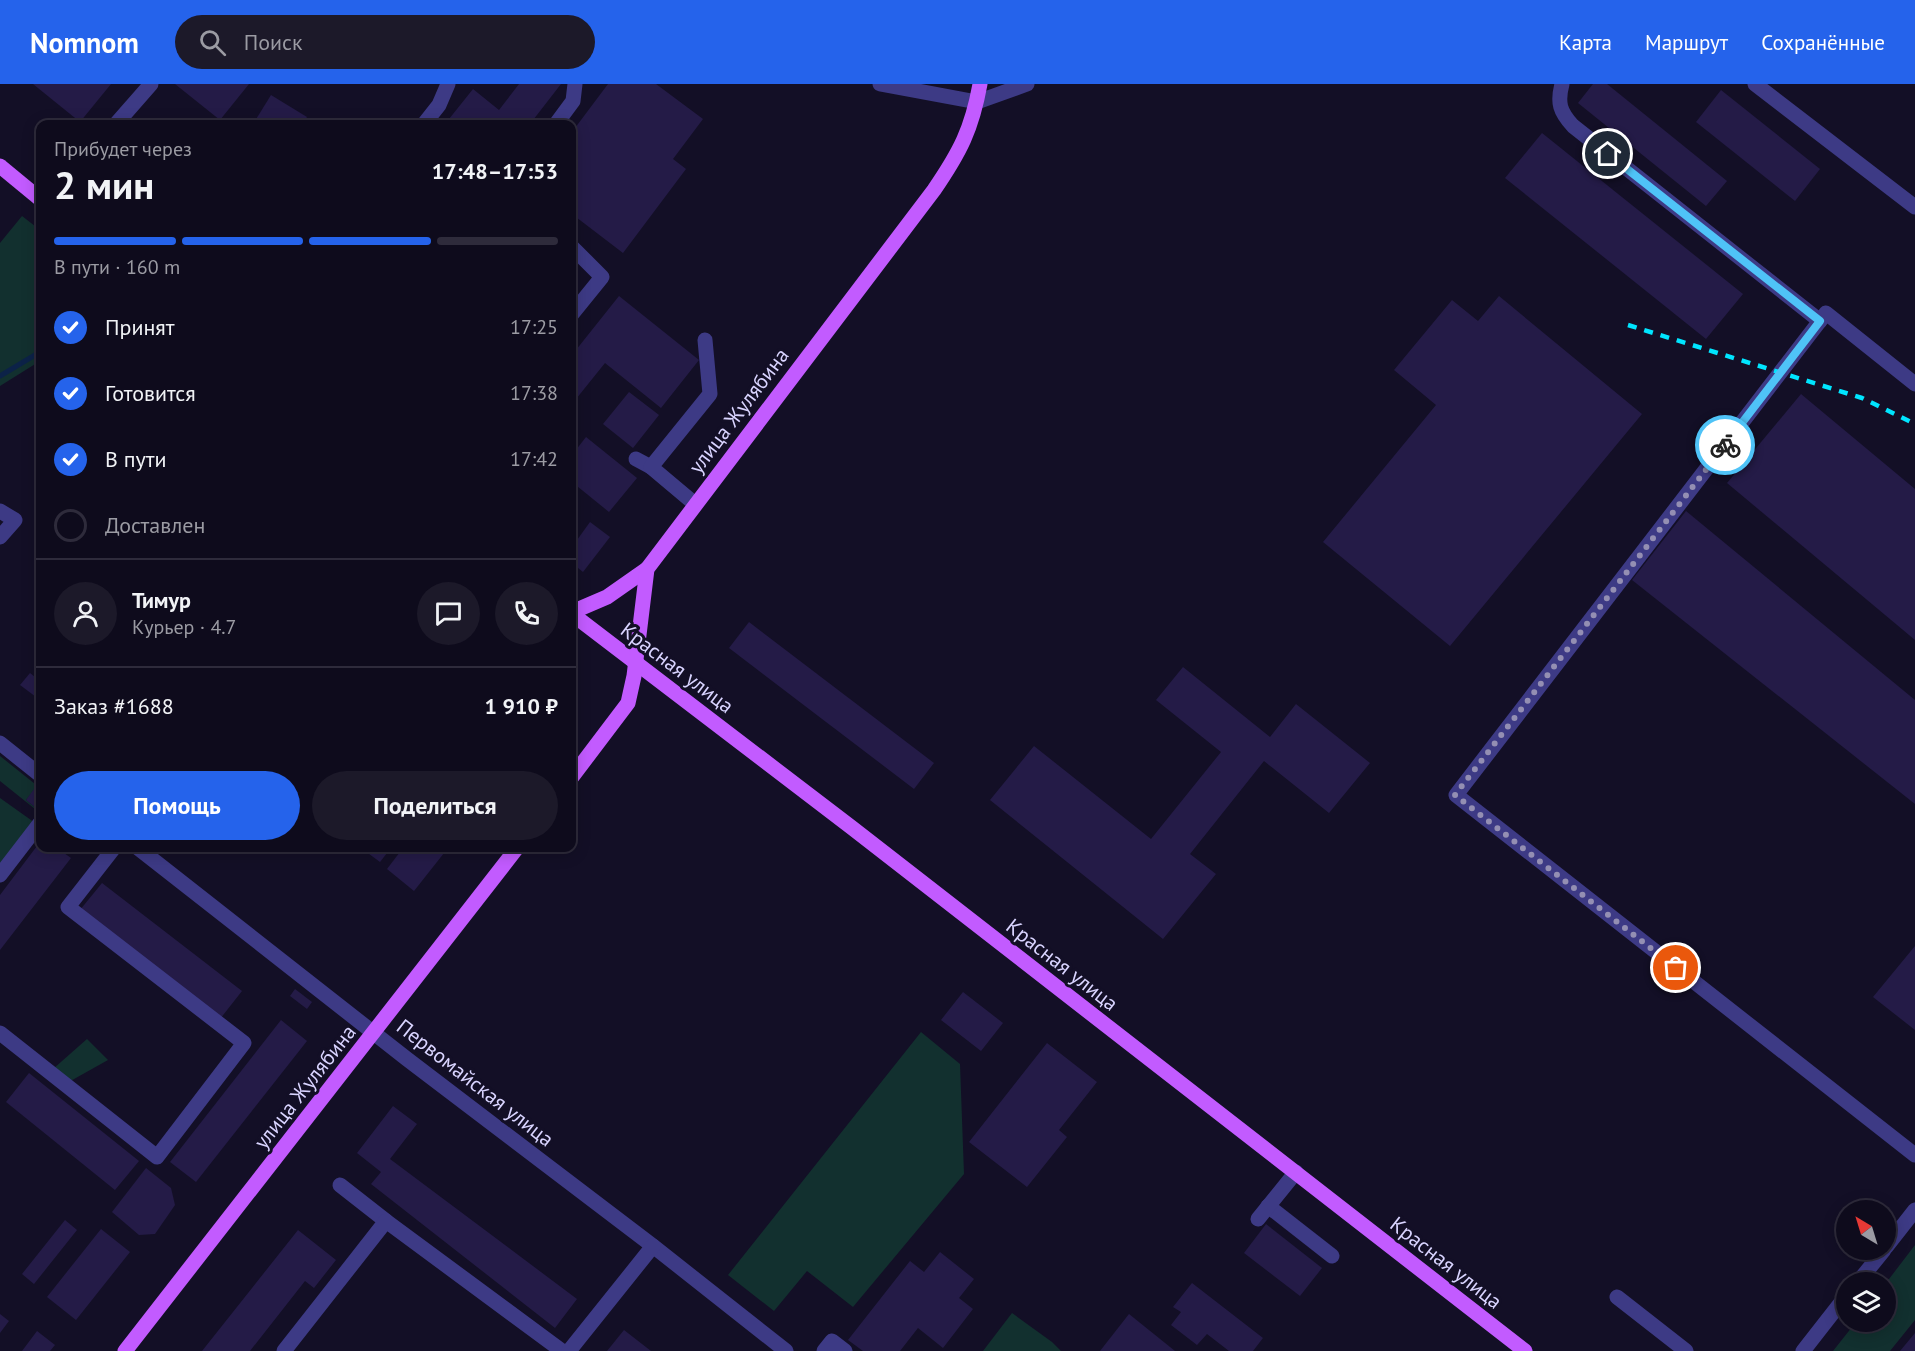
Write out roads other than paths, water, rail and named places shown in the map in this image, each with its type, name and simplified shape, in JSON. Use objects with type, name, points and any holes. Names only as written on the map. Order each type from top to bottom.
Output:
[{"type":"main road","name":"улица Жулябина","points":[[576,772],[628,703],[647,569],[934,190],[963,144],[977,102],[980,84]]},
{"type":"main road","points":[[0,166],[36,196]]},
{"type":"main road","points":[[576,611],[607,597],[647,569]]},
{"type":"main road","name":"Красная улица","points":[[576,616],[1525,1351]]},
{"type":"main road","name":"улица Жулябина","points":[[125,1351],[514,852]]},
{"type":"street","points":[[120,120],[151,84]]},
{"type":"street","points":[[427,120],[439,105],[448,84]]},
{"type":"street","points":[[559,120],[573,101],[575,84]]},
{"type":"street","points":[[880,84],[977,102],[1027,84]]},
{"type":"street","points":[[1562,84],[1558,98],[1559,107],[1564,117],[1573,126],[1820,321]]},
{"type":"street","points":[[1755,84],[1915,207]]},
{"type":"street","points":[[576,251],[602,277],[576,309]]},
{"type":"street","points":[[1915,384],[1826,312],[1455,795],[1915,1155]]},
{"type":"street","points":[[651,468],[710,394],[705,340]]},
{"type":"street","points":[[636,459],[651,468],[695,504]]},
{"type":"street","points":[[0,511],[15,520],[0,537]]},
{"type":"street","points":[[0,743],[36,772]]},
{"type":"street","points":[[0,875],[36,828]]},
{"type":"street","points":[[0,1033],[158,1157],[244,1043],[68,907],[111,852]]},
{"type":"street","name":"Первомайская улица","points":[[143,852],[786,1351]]},
{"type":"street","points":[[1258,1219],[1296,1172]]},
{"type":"street","points":[[340,1185],[562,1351]]},
{"type":"street","points":[[1268,1206],[1332,1256]]},
{"type":"street","points":[[1896,1234],[1915,1210]]},
{"type":"street","points":[[284,1351],[386,1221]]},
{"type":"street","points":[[568,1351],[653,1246]]},
{"type":"street","points":[[1866,1272],[1875,1260]]},
{"type":"street","points":[[1617,1297],[1686,1351]]},
{"type":"street","points":[[1803,1351],[1836,1309]]},
{"type":"street","points":[[824,1351],[832,1341],[845,1351]]},
{"type":"waterway","points":[[0,376],[36,354]]},
{"type":"railway","points":[[1628,325],[1862,398],[1915,424]]}]
